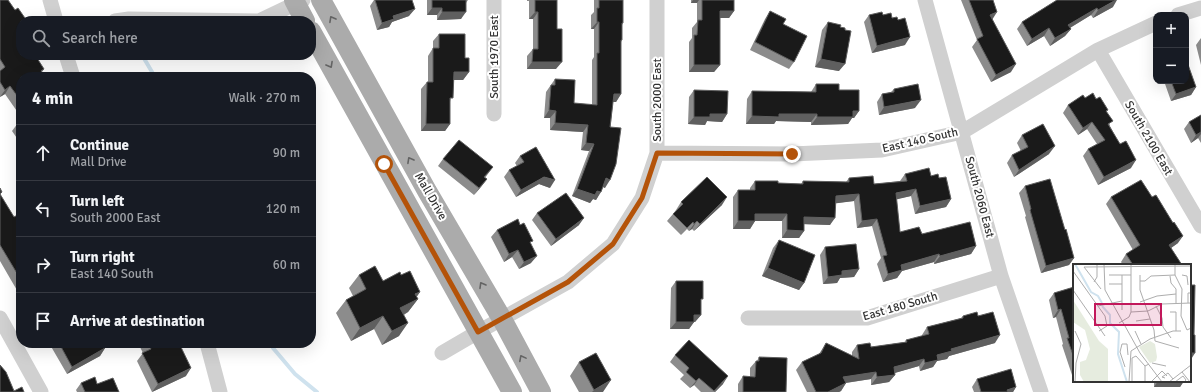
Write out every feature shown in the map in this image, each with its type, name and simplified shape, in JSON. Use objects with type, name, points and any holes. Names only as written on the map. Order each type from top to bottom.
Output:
[{"type":"main road","name":"Mall Drive","points":[[321,0],[427,191],[502,319],[540,392]]},
{"type":"main road","points":[[297,1],[303,16]]},
{"type":"main road","name":"Mall Drive","points":[[316,40],[512,392]]},
{"type":"street","points":[[50,0],[55,16]]},
{"type":"street","name":"South 1970 East","points":[[494,0],[494,114]]},
{"type":"street","name":"South 2000 East","points":[[442,354],[478,332],[568,282],[613,244],[642,198],[657,153],[657,0]]},
{"type":"street","name":"South 2060 East","points":[[925,0],[1001,276],[1041,392]]},
{"type":"street","points":[[268,16],[297,1]]},
{"type":"street","points":[[1188,12],[1201,8]]},
{"type":"street","name":"East 140 South","points":[[657,153],[792,154],[882,150],[962,132],[1098,50],[1153,24]]},
{"type":"street","name":"South 2100 East","points":[[1098,50],[1201,226]]},
{"type":"street","points":[[68,60],[71,72]]},
{"type":"street","name":"East 180 South","points":[[748,318],[867,318],[1001,276]]},
{"type":"street","points":[[0,318],[16,347]]},
{"type":"street","points":[[17,348],[41,392]]},
{"type":"street","points":[[208,348],[220,392]]},
{"type":"building","points":[[0,0],[8,0],[15,10],[18,8],[24,16],[16,16],[16,60],[38,60],[44,69],[41,71],[42,72],[16,72],[16,94],[10,86],[5,90],[0,82],[0,71],[5,67],[0,59]]},
{"type":"building","points":[[375,0],[412,0],[415,9],[393,16],[394,19],[382,23]]},
{"type":"building","points":[[432,0],[466,0],[466,12],[442,12],[442,8],[432,8]]},
{"type":"building","points":[[535,0],[557,0],[557,29],[562,29],[562,62],[532,62],[533,49],[538,49],[538,12],[535,12]]},
{"type":"building","points":[[599,0],[623,0],[621,94],[614,94],[610,127],[621,128],[616,164],[610,180],[606,178],[601,192],[597,191],[595,195],[577,189],[594,144],[586,143],[588,125],[555,123],[556,111],[549,110],[551,85],[555,85],[555,79],[575,80],[574,103],[597,105],[597,53],[599,53],[599,22],[597,22],[597,8],[599,8]]},
{"type":"building","points":[[702,0],[734,0],[734,11],[720,11],[720,65],[694,65],[694,35],[697,35],[698,20],[702,20]]},
{"type":"building","points":[[969,0],[993,0],[997,12],[990,15],[1016,64],[996,75],[977,39],[983,36]]},
{"type":"building","points":[[1057,0],[1116,0],[1098,10],[1097,8],[1068,25],[1071,29],[1055,38],[1049,28],[1032,39],[1022,22]]},
{"type":"building","points":[[770,11],[786,19],[783,24],[807,36],[794,62],[755,42]]},
{"type":"building","points":[[882,12],[883,15],[891,13],[892,18],[897,17],[898,20],[905,18],[910,37],[877,46],[869,15]]},
{"type":"building","points":[[828,22],[841,25],[840,27],[845,28],[845,30],[851,31],[845,64],[821,59]]},
{"type":"building","points":[[439,34],[465,34],[465,58],[469,58],[469,72],[454,72],[453,98],[450,98],[450,124],[426,124],[427,82],[433,82],[433,48],[439,48]]},
{"type":"building","points":[[1189,67],[1196,87],[1176,94],[1172,84],[1189,84]]},
{"type":"building","points":[[816,84],[839,84],[839,90],[859,90],[859,111],[853,111],[853,117],[817,117],[817,114],[779,114],[779,117],[752,116],[752,91],[816,92]]},
{"type":"building","points":[[918,84],[921,100],[884,107],[882,94],[894,92],[894,89]]},
{"type":"building","points":[[694,90],[728,91],[727,114],[710,114],[710,117],[694,117]]},
{"type":"building","points":[[1093,93],[1096,99],[1100,97],[1108,110],[1106,111],[1113,121],[1108,124],[1120,144],[1126,141],[1136,160],[1104,177],[1088,149],[1105,140],[1092,122],[1083,128],[1068,105],[1083,95],[1085,98]]},
{"type":"building","points":[[1201,115],[1201,132],[1196,135],[1189,122]]},
{"type":"building","points":[[1043,124],[1055,146],[1019,170],[1012,155],[1028,147],[1022,135]]},
{"type":"building","points":[[459,140],[493,167],[484,177],[487,179],[479,188],[443,159]]},
{"type":"building","points":[[536,147],[555,180],[544,177],[521,190],[509,170],[524,162],[520,156]]},
{"type":"building","points":[[929,168],[931,176],[938,174],[939,178],[946,177],[951,199],[920,206],[916,189],[896,193],[900,232],[919,227],[922,234],[970,222],[976,246],[940,256],[939,254],[901,265],[902,270],[888,274],[883,256],[887,255],[877,219],[862,221],[859,194],[836,196],[835,218],[804,217],[804,231],[787,230],[787,214],[755,214],[755,221],[738,221],[738,190],[755,190],[755,181],[778,181],[778,183],[803,184],[803,181],[849,182],[849,178],[873,176],[874,184],[907,181],[905,174]]},
{"type":"building","points":[[707,177],[727,197],[700,224],[697,221],[694,224],[693,222],[687,228],[673,214],[683,204],[681,202]]},
{"type":"building","points":[[1050,179],[1074,258],[1046,266],[1030,210],[1025,186]]},
{"type":"building","points":[[1141,180],[1152,197],[1156,195],[1173,223],[1174,222],[1183,236],[1169,245],[1181,264],[1132,264],[1126,254],[1140,245],[1111,197]]},
{"type":"building","points":[[566,193],[584,218],[556,239],[537,213]]},
{"type":"building","points":[[0,194],[14,217],[16,216],[16,272],[0,245]]},
{"type":"building","points":[[518,219],[520,225],[524,223],[533,241],[530,242],[537,256],[524,262],[518,250],[509,254],[497,230]]},
{"type":"building","points":[[779,240],[815,255],[804,283],[768,268]]},
{"type":"building","points":[[856,244],[859,269],[842,271],[842,275],[828,277],[825,247]]},
{"type":"building","points":[[375,266],[383,281],[400,272],[401,275],[410,271],[420,292],[415,294],[418,299],[400,308],[408,323],[392,331],[383,316],[360,328],[346,300],[366,289],[359,275]]},
{"type":"building","points":[[676,281],[703,281],[701,315],[694,315],[694,322],[676,322]]},
{"type":"building","points":[[1191,285],[1195,285],[1195,353],[1191,353]]},
{"type":"building","points":[[1073,287],[1073,355],[1067,338],[1069,338],[1061,309],[1058,310],[1054,293]]},
{"type":"building","points":[[977,312],[978,316],[993,312],[1000,335],[951,349],[952,351],[937,355],[938,360],[925,363],[924,359],[894,367],[895,375],[877,377],[876,372],[843,377],[846,383],[828,392],[816,392],[802,362],[821,353],[826,343],[859,359],[857,345],[870,343],[871,347],[907,342],[906,340],[929,334],[927,327],[963,318],[963,316]]},
{"type":"building","points":[[689,340],[728,376],[714,391],[699,378],[696,381],[686,372],[689,368],[675,355]]},
{"type":"building","points":[[62,348],[105,348],[72,367]]},
{"type":"building","points":[[150,348],[181,348],[191,368],[158,384],[142,353],[151,349]]},
{"type":"building","points":[[596,353],[611,380],[594,390],[579,362]]},
{"type":"building","points":[[759,357],[787,358],[786,392],[743,392],[743,376],[755,377],[756,361],[759,361]]},
{"type":"building","points":[[0,365],[6,372],[14,391],[22,387],[24,392],[0,392]]},
{"type":"building","points":[[1011,369],[1016,387],[1007,390],[1008,392],[981,392],[977,379]]},
{"type":"building","points":[[95,377],[97,384],[113,378],[119,392],[85,392],[81,383]]},
{"type":"waterway","points":[[145,60],[152,72]]},
{"type":"waterway","points":[[273,348],[295,374],[317,392]]},
{"type":"route","points":[[384,164],[478,332],[568,282],[613,244],[642,198],[657,153],[792,154]]}]
